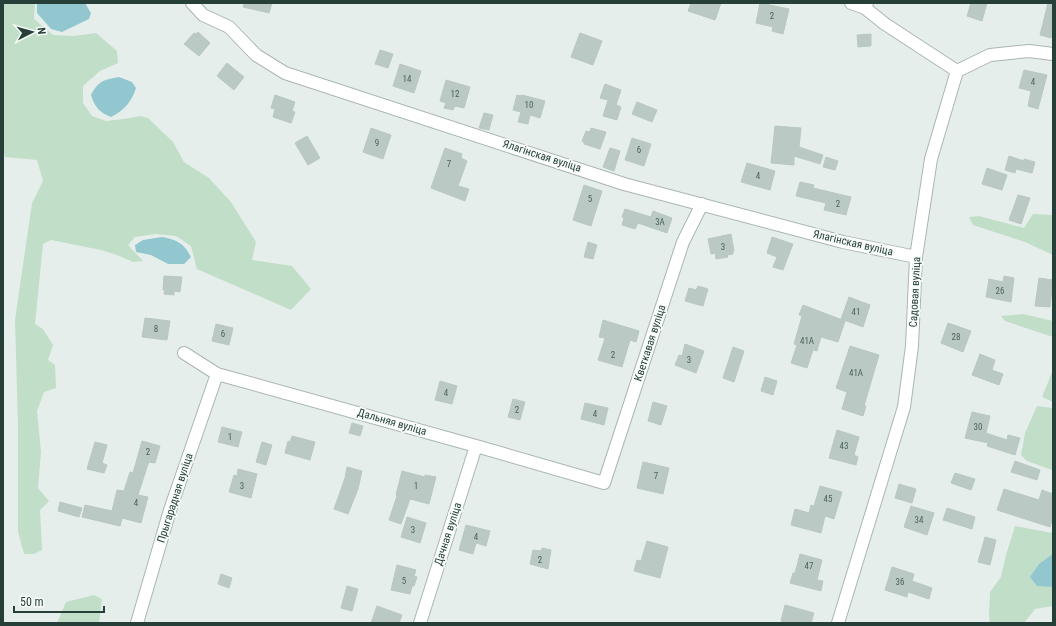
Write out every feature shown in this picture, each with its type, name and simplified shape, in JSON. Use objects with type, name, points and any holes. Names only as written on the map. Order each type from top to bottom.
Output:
[{"type":"street","name":"Ялагінская вуліца","points":[[192,3],[203,15],[229,27],[256,55],[285,73],[624,184],[843,242],[916,257]]},
{"type":"street","points":[[851,3],[866,6],[885,24],[957,71],[990,55],[1029,51],[1053,54]]},
{"type":"street","name":"Садовая вуліца","points":[[838,623],[904,407],[912,346],[916,257],[931,159],[957,71]]},
{"type":"street","name":"Кветкавая вуліца","points":[[604,483],[683,242],[702,204]]},
{"type":"street","name":"Дальняя вуліца","points":[[184,353],[217,374],[604,483]]},
{"type":"street","name":"Прыгарадная вуліца","points":[[137,623],[170,510],[217,374]]},
{"type":"street","name":"Дачная вуліца","points":[[420,623],[476,446]]},
{"type":"green space","points":[[3,3],[35,3],[34,19],[53,35],[73,36],[96,33],[117,51],[118,63],[100,71],[83,86],[83,103],[92,116],[106,121],[141,116],[148,118],[173,142],[184,162],[209,178],[231,202],[256,242],[252,260],[292,266],[311,289],[291,310],[197,269],[191,246],[176,236],[155,234],[135,237],[128,245],[143,261],[133,262],[101,250],[51,240],[43,244],[35,324],[43,329],[53,345],[48,360],[55,365],[56,388],[44,392],[37,411],[41,452],[38,488],[49,501],[40,510],[42,550],[34,554],[24,554],[18,532],[18,425],[15,320],[32,203],[43,181],[37,160],[5,157],[3,147]]},
{"type":"green space","points":[[1033,214],[1053,215],[1053,255],[1025,242],[973,225],[969,217],[979,216],[1024,228]]},
{"type":"green space","points":[[1023,314],[1053,321],[1053,337],[1005,321],[1001,316]]},
{"type":"green space","points":[[1053,370],[1053,402],[1042,397]]},
{"type":"green space","points":[[1053,404],[1052,470],[1027,461],[1021,455],[1025,433],[1037,406],[1052,408]]},
{"type":"green space","points":[[1015,526],[1053,533],[1053,606],[1035,609],[1024,623],[990,623],[990,592],[1001,577]]},
{"type":"green space","points":[[94,595],[102,599],[99,623],[57,623],[66,602]]},
{"type":"water","points":[[37,3],[85,3],[91,13],[89,19],[62,32],[51,29],[37,13]]},
{"type":"water","points":[[119,77],[132,82],[136,88],[127,105],[120,112],[111,117],[98,109],[91,95],[97,86],[102,82]]},
{"type":"water","points":[[162,237],[172,239],[183,245],[191,257],[184,264],[168,264],[151,255],[136,252],[135,245],[143,240]]},
{"type":"water","points":[[1053,554],[1053,587],[1037,586],[1030,577],[1039,564]]},
{"type":"building","points":[[244,3],[272,3],[269,13],[243,7]]},
{"type":"building","points":[[691,3],[721,3],[715,20],[688,11]]},
{"type":"building","points":[[760,3],[789,9],[783,34],[772,31],[773,27],[756,23]]},
{"type":"building","points":[[971,3],[987,3],[982,21],[967,16]]},
{"type":"building","points":[[1048,3],[1053,3],[1053,29],[1051,38],[1040,35]]},
{"type":"building","points":[[198,32],[210,43],[199,56],[184,44],[194,33],[196,34]]},
{"type":"building","points":[[580,33],[602,41],[593,65],[571,57]]},
{"type":"building","points":[[871,34],[871,46],[858,47],[857,35]]},
{"type":"building","points":[[380,50],[393,54],[388,68],[375,64]]},
{"type":"building","points":[[227,63],[244,77],[234,90],[217,76]]},
{"type":"building","points":[[400,64],[421,71],[414,93],[393,86]]},
{"type":"building","points":[[1024,70],[1047,75],[1038,109],[1028,106],[1031,91],[1019,88]]},
{"type":"building","points":[[446,80],[470,87],[464,108],[455,106],[453,110],[444,108],[446,103],[440,101]]},
{"type":"building","points":[[605,84],[621,90],[616,105],[621,107],[617,120],[603,116],[608,100],[600,98]]},
{"type":"building","points":[[275,95],[295,102],[292,111],[295,112],[291,123],[273,117],[275,109],[271,108]]},
{"type":"building","points":[[517,95],[545,101],[540,118],[530,115],[528,124],[518,122],[521,112],[513,110]]},
{"type":"building","points":[[637,102],[657,110],[652,122],[632,114]]},
{"type":"building","points":[[484,113],[493,115],[489,130],[479,128]]},
{"type":"building","points":[[775,126],[801,128],[799,147],[823,155],[820,164],[794,156],[794,165],[771,163]]},
{"type":"building","points":[[371,128],[391,135],[383,159],[363,152]]},
{"type":"building","points":[[591,128],[606,132],[600,149],[584,144],[582,141],[586,131],[590,132]]},
{"type":"building","points":[[307,136],[320,158],[308,165],[295,143]]},
{"type":"building","points":[[632,138],[651,144],[644,166],[625,160]]},
{"type":"building","points":[[445,148],[462,154],[461,158],[467,161],[458,186],[469,189],[465,201],[431,188]]},
{"type":"building","points":[[610,148],[620,151],[614,171],[603,167]]},
{"type":"building","points":[[1009,156],[1024,161],[1024,159],[1035,162],[1032,173],[1016,169],[1015,173],[1005,170]]},
{"type":"building","points":[[826,157],[838,161],[835,170],[823,167]]},
{"type":"building","points":[[747,163],[775,171],[770,190],[741,182]]},
{"type":"building","points":[[987,168],[1007,175],[1002,190],[982,184]]},
{"type":"building","points":[[800,182],[814,185],[813,188],[851,197],[846,215],[824,210],[826,203],[796,196]]},
{"type":"building","points":[[584,185],[602,191],[591,226],[573,220]]},
{"type":"building","points":[[1018,195],[1030,198],[1021,224],[1009,220]]},
{"type":"building","points":[[625,209],[651,217],[653,211],[672,218],[667,233],[638,223],[635,229],[622,225],[624,218],[622,217]]},
{"type":"building","points":[[731,234],[734,251],[733,254],[727,255],[728,257],[716,259],[715,253],[711,254],[708,239]]},
{"type":"building","points":[[772,237],[793,244],[783,270],[773,267],[777,257],[767,253]]},
{"type":"building","points":[[588,242],[597,245],[593,259],[584,257]]},
{"type":"building","points":[[164,276],[182,277],[180,292],[174,291],[174,295],[164,294]]},
{"type":"building","points":[[1004,276],[1014,278],[1011,302],[986,297],[989,279],[1003,282]]},
{"type":"building","points":[[1039,278],[1053,280],[1050,307],[1035,306]]},
{"type":"building","points":[[698,286],[708,289],[703,306],[685,301],[689,288],[696,290]]},
{"type":"building","points":[[849,297],[870,305],[863,327],[841,319]]},
{"type":"building","points":[[803,305],[845,321],[838,342],[821,337],[817,351],[813,350],[807,368],[791,363],[797,345],[794,344],[802,316],[799,315]]},
{"type":"building","points":[[145,318],[170,321],[167,340],[142,337]]},
{"type":"building","points":[[603,320],[639,331],[636,342],[630,340],[622,367],[598,360],[605,338],[599,337]]},
{"type":"building","points":[[948,323],[971,331],[963,352],[941,343]]},
{"type":"building","points":[[216,324],[233,328],[229,345],[212,341]]},
{"type":"building","points":[[685,344],[704,351],[696,373],[675,365],[679,355],[682,356]]},
{"type":"building","points":[[850,346],[879,355],[864,406],[866,406],[863,416],[842,409],[847,392],[836,388]]},
{"type":"building","points":[[733,347],[744,351],[734,382],[723,378]]},
{"type":"building","points":[[980,354],[995,360],[992,370],[1003,374],[999,385],[972,375]]},
{"type":"building","points":[[765,377],[777,381],[773,395],[761,391]]},
{"type":"building","points":[[440,381],[457,386],[452,404],[435,400]]},
{"type":"building","points":[[513,399],[525,402],[520,420],[508,417]]},
{"type":"building","points":[[653,402],[667,406],[661,425],[648,421]]},
{"type":"building","points":[[585,403],[608,408],[604,425],[581,419]]},
{"type":"building","points":[[972,412],[990,416],[986,433],[1007,440],[1008,435],[1020,438],[1015,455],[987,446],[988,443],[965,438]]},
{"type":"building","points":[[352,423],[363,426],[360,436],[349,433]]},
{"type":"building","points":[[222,427],[242,432],[238,447],[218,442]]},
{"type":"building","points":[[837,430],[859,437],[854,455],[858,457],[856,465],[829,458]]},
{"type":"building","points":[[292,436],[315,442],[310,460],[285,453],[288,441],[290,442]]},
{"type":"building","points":[[142,441],[160,446],[155,463],[149,462],[148,464],[138,495],[148,497],[141,523],[122,518],[120,526],[82,517],[85,505],[112,511],[117,490],[124,491],[130,472],[133,473]]},
{"type":"building","points":[[95,442],[107,445],[102,463],[107,465],[104,473],[87,469]]},
{"type":"building","points":[[262,442],[272,445],[266,465],[256,462]]},
{"type":"building","points":[[1015,461],[1040,470],[1037,480],[1011,472]]},
{"type":"building","points":[[643,462],[669,468],[663,494],[637,488]]},
{"type":"building","points":[[347,467],[362,471],[358,489],[348,514],[334,509],[345,478]]},
{"type":"building","points":[[238,469],[257,474],[251,498],[229,492],[234,475],[237,476]]},
{"type":"building","points":[[402,471],[425,477],[425,475],[436,477],[429,504],[410,499],[401,524],[389,520],[397,496]]},
{"type":"building","points":[[955,473],[975,479],[971,490],[951,483]]},
{"type":"building","points":[[899,484],[916,489],[912,503],[895,498]]},
{"type":"building","points":[[820,486],[842,492],[834,519],[825,516],[821,533],[791,525],[795,509],[809,513],[811,505],[814,506]]},
{"type":"building","points":[[1004,489],[1039,500],[1042,490],[1053,494],[1053,517],[1050,527],[997,510]]},
{"type":"building","points":[[60,502],[82,508],[79,517],[58,511]]},
{"type":"building","points":[[911,506],[934,513],[927,535],[904,527]]},
{"type":"building","points":[[947,508],[975,517],[972,529],[943,520]]},
{"type":"building","points":[[407,517],[426,523],[420,543],[401,537]]},
{"type":"building","points":[[466,525],[490,531],[486,546],[476,543],[473,554],[459,550]]},
{"type":"building","points":[[985,537],[996,540],[990,565],[978,562]]},
{"type":"building","points":[[647,541],[668,547],[660,578],[634,571],[637,560],[641,561]]},
{"type":"building","points":[[542,548],[551,550],[548,569],[530,564],[533,550],[541,551]]},
{"type":"building","points":[[800,554],[822,560],[817,580],[823,581],[821,591],[790,583],[793,573],[795,573]]},
{"type":"building","points":[[397,565],[416,570],[414,576],[417,577],[410,594],[391,590]]},
{"type":"building","points":[[892,567],[914,574],[912,581],[932,588],[929,599],[908,592],[907,597],[885,590]]},
{"type":"building","points":[[221,574],[232,578],[229,588],[218,584]]},
{"type":"building","points":[[347,586],[358,589],[352,611],[341,608]]},
{"type":"building","points":[[785,605],[814,613],[811,623],[788,623],[781,621]]},
{"type":"building","points":[[377,606],[402,615],[399,623],[371,623]]}]
